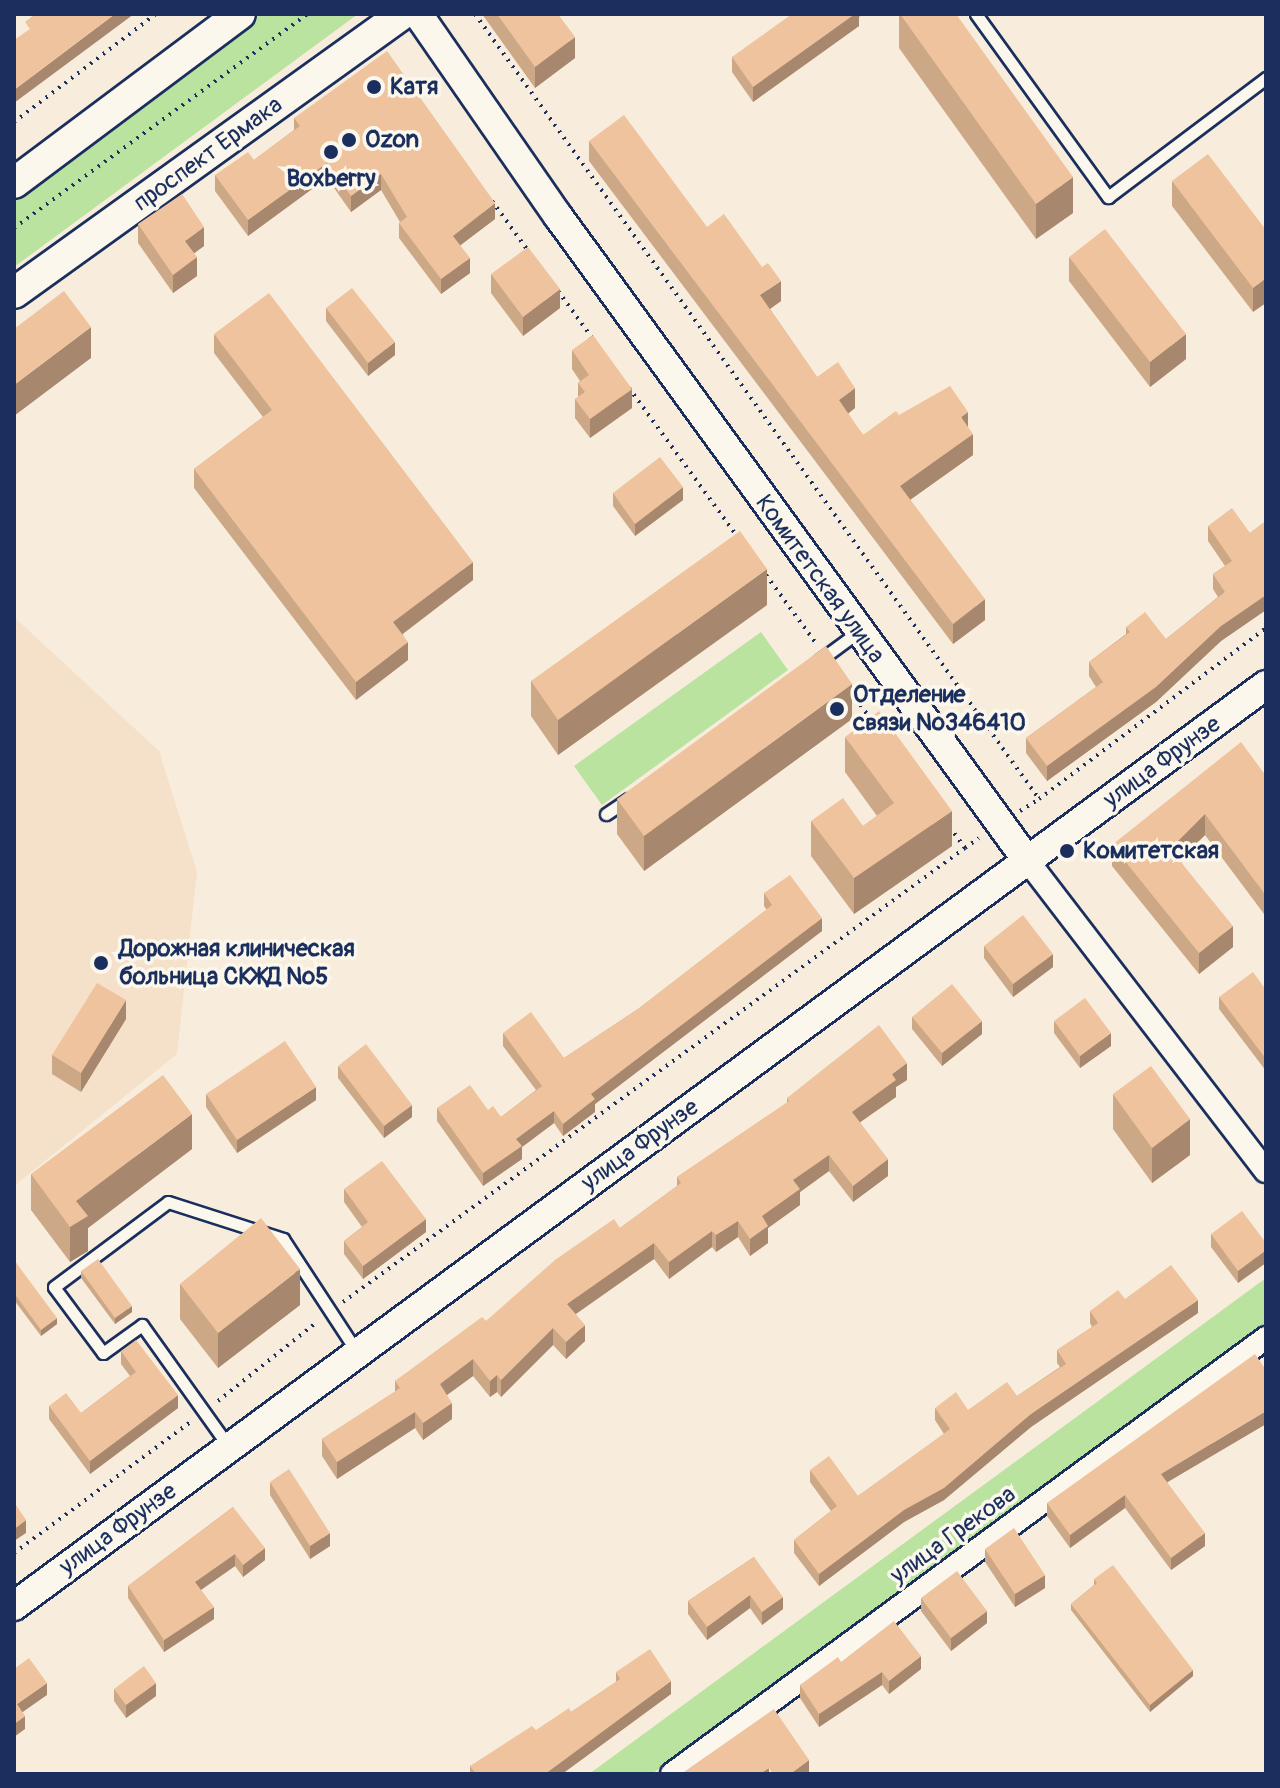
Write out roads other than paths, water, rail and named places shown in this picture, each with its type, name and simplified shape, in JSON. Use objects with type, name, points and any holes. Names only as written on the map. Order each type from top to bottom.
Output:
[{"type":"main road","points":[[14,183],[240,14]]},
{"type":"main road","name":"проспект Ермака","points":[[14,293],[402,14]]},
{"type":"street","name":"Комитетская улица","points":[[418,14],[858,632],[1027,860],[1266,1171]]},
{"type":"street","name":"улица Фрунзе","points":[[14,1606],[1266,685]]},
{"type":"street","name":"улица Грекова","points":[[672,1774],[1266,1338]]},
{"type":"lane","points":[[976,14],[1108,197],[1266,78]]},
{"type":"lane","points":[[812,665],[858,632]]},
{"type":"lane","points":[[606,814],[645,786]]},
{"type":"lane","points":[[229,1447],[142,1325],[103,1353],[54,1287],[168,1202],[283,1239],[358,1352]]},
{"type":"place","name":"Катя","points":[[374,87]]},
{"type":"place","name":"Ozon","points":[[349,140]]},
{"type":"place","name":"Boxberry","points":[[331,152]]},
{"type":"place","name":"Отделение связи №346410","points":[[837,709]]},
{"type":"place","name":"Комитетская","points":[[1067,851]]},
{"type":"place","name":"Дорожная клиническая больница СКЖД №5","points":[[101,963]]}]
